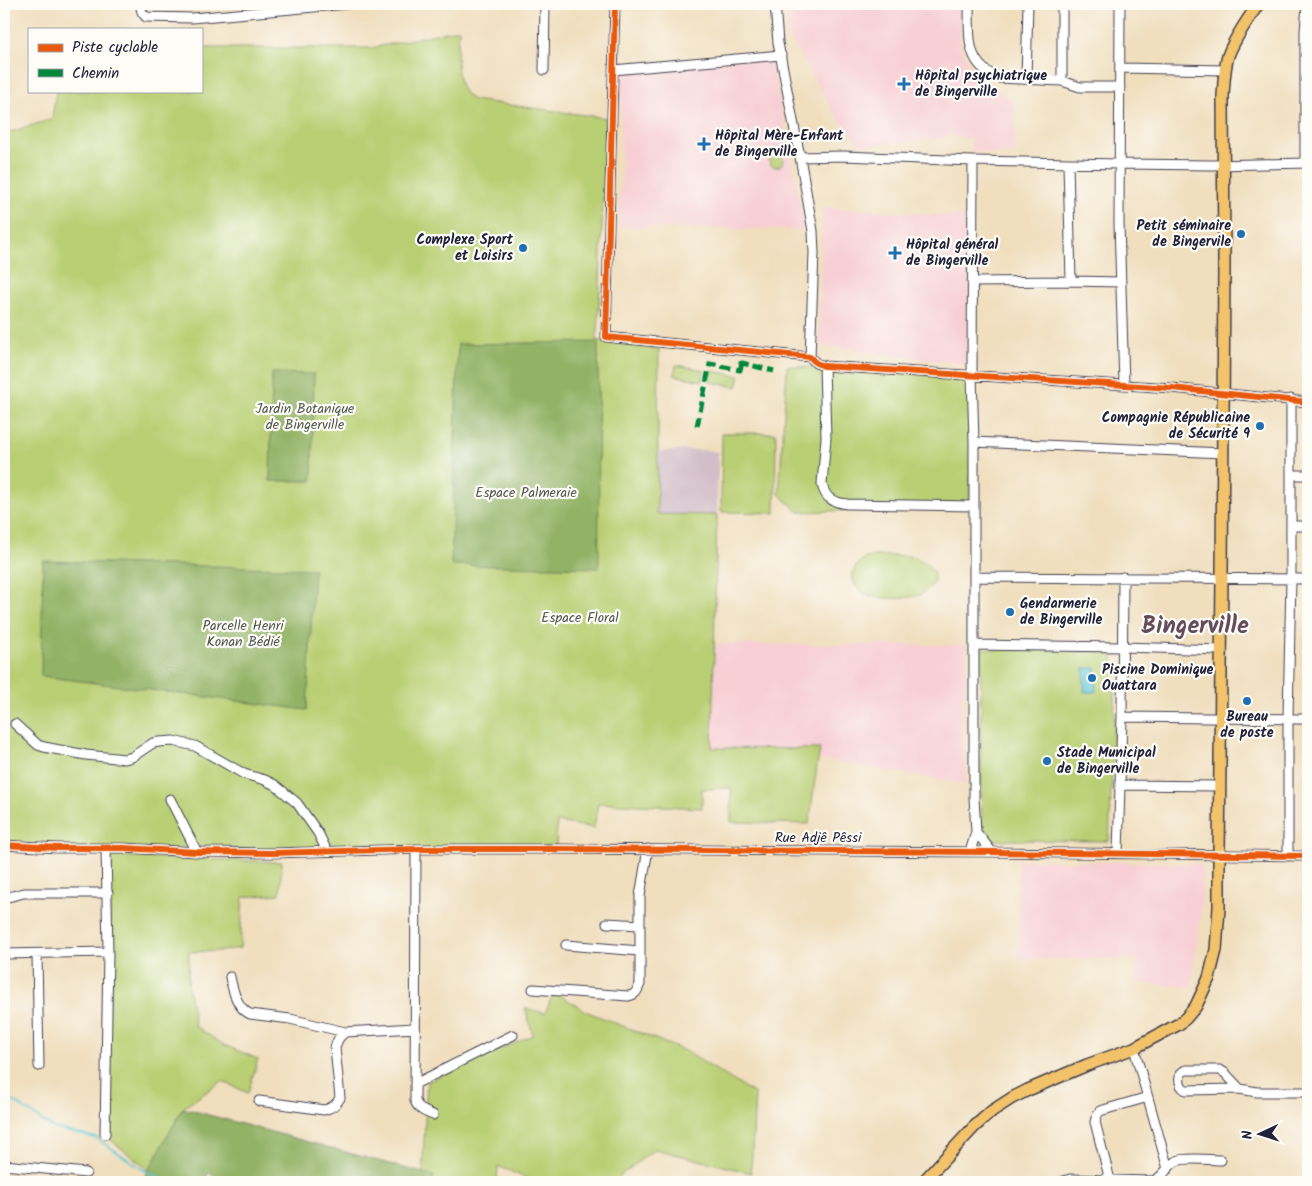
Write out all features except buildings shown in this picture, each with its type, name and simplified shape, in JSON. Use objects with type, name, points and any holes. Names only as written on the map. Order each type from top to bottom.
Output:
[{"type":"main road","points":[[923,1182],[974,1127],[999,1107],[1028,1090],[1087,1065],[1134,1048],[1172,1028],[1186,1018],[1196,1006],[1209,978],[1216,950],[1219,855],[1222,650],[1223,96],[1225,70],[1232,48],[1258,4]]},
{"type":"street","points":[[140,4],[142,12],[146,17],[192,18],[287,7],[348,4]]},
{"type":"street","points":[[544,70],[545,4]]},
{"type":"street","points":[[615,4],[606,337],[810,357],[816,363],[824,366],[1124,384],[1223,392],[1308,402]]},
{"type":"street","points":[[775,4],[781,55],[813,231],[814,253],[810,357]]},
{"type":"street","points":[[969,4],[970,39],[973,55],[984,71],[999,78],[1062,81],[1080,87],[1120,87]]},
{"type":"street","points":[[1026,80],[1028,4]]},
{"type":"street","points":[[1062,4],[1062,81]]},
{"type":"street","points":[[1120,4],[1119,223],[1124,384]]},
{"type":"street","points":[[800,157],[843,156],[1068,164],[1222,165],[1307,163],[1306,4]]},
{"type":"street","points":[[613,70],[781,55]]},
{"type":"street","points":[[1120,68],[1225,70]]},
{"type":"street","points":[[970,852],[976,832],[974,798],[974,442],[972,375],[973,161]]},
{"type":"street","points":[[1068,164],[1071,281]]},
{"type":"street","points":[[972,282],[1121,282]]},
{"type":"street","points":[[824,366],[826,438],[822,484],[827,496],[833,501],[847,504],[974,506]]},
{"type":"street","points":[[1288,856],[1291,399]]},
{"type":"street","points":[[974,442],[1223,453]]},
{"type":"street","points":[[1291,475],[1308,475]]},
{"type":"street","points":[[1291,526],[1308,526]]},
{"type":"street","points":[[974,577],[1308,579]]},
{"type":"street","points":[[1118,854],[1122,717],[1123,577]]},
{"type":"street","points":[[974,645],[1222,650]]},
{"type":"street","points":[[1122,717],[1308,718]]},
{"type":"street","points":[[15,724],[30,738],[44,747],[86,755],[132,757],[153,743],[159,742],[173,741],[195,746],[244,774],[275,785],[297,803],[318,833],[327,851]]},
{"type":"street","points":[[1120,785],[1220,786]]},
{"type":"street","points":[[170,799],[197,852]]},
{"type":"street","points":[[976,832],[992,852]]},
{"type":"street","points":[[4,838],[18,845]]},
{"type":"street","name":"Rue Adjê Pêssi","points":[[4,845],[272,853],[416,849],[648,849],[1308,856]]},
{"type":"street","points":[[105,1134],[108,952],[106,848]]},
{"type":"street","points":[[416,849],[415,1101],[422,1111],[434,1115]]},
{"type":"street","points":[[534,989],[634,995],[640,984],[640,896],[648,849]]},
{"type":"street","points":[[4,898],[24,893],[108,892]]},
{"type":"street","points":[[607,924],[640,925]]},
{"type":"street","points":[[566,945],[640,952]]},
{"type":"street","points":[[4,954],[108,952]]},
{"type":"street","points":[[37,954],[39,1066]]},
{"type":"street","points":[[230,977],[232,988],[240,1005],[244,1011],[250,1014],[290,1019],[345,1032],[415,1028]]},
{"type":"street","points":[[259,1101],[324,1110],[336,1105],[340,1098],[335,1048],[340,1036],[345,1032]]},
{"type":"street","points":[[415,1084],[513,1035]]},
{"type":"street","points":[[1134,1048],[1168,1168]]},
{"type":"street","points":[[1240,1090],[1220,1070],[1186,1070],[1180,1074],[1180,1085],[1186,1090],[1308,1092]]},
{"type":"street","points":[[1110,1180],[1096,1122],[1097,1115],[1100,1111],[1148,1097]]},
{"type":"street","points":[[1061,1182],[1070,1179],[1152,1181],[1158,1180],[1177,1160],[1222,1160]]},
{"type":"street","points":[[4,1165],[86,1173]]},
{"type":"shaded area","name":"Hôpital psychiatrique de Bingerville","points":[[786,4],[960,4],[963,21],[960,27],[960,43],[969,65],[1014,103],[1015,154],[972,152],[971,138],[955,137],[950,132],[944,138],[861,146],[835,114],[789,37]]},
{"type":"shaded area","name":"Hôpital Mère-Enfant de Bingerville","points":[[771,56],[805,230],[618,227],[621,174],[621,71]]},
{"type":"shaded area","name":"Hôpital général de Bingerville","points":[[822,207],[970,217],[969,365],[819,345]]},
{"type":"shaded area","points":[[685,450],[718,452],[717,515],[657,514],[658,452]]},
{"type":"shaded area","points":[[715,644],[966,645],[966,693],[961,696],[961,705],[965,708],[960,712],[966,784],[818,759],[820,749],[712,748]]},
{"type":"shaded area","points":[[1018,860],[1203,864],[1201,908],[1192,987],[1137,983],[1137,959],[1019,959]]},
{"type":"green space","name":"Jardin Botanique de Bingerville","points":[[459,29],[457,62],[459,78],[464,92],[473,100],[606,118],[598,333],[596,340],[659,349],[657,514],[717,515],[712,748],[820,749],[809,824],[731,822],[731,788],[702,789],[702,808],[598,803],[594,828],[557,822],[556,846],[419,850],[4,850],[4,134],[52,119],[56,92],[202,92],[202,48],[372,48]]},
{"type":"green space","points":[[776,153],[781,155],[783,160],[781,165],[776,167],[771,165],[769,160],[771,155]]},
{"type":"green space","name":"Espace Palmeraie","points":[[598,342],[599,568],[451,565],[458,344]]},
{"type":"green space","points":[[676,365],[704,370],[702,381],[674,375]]},
{"type":"green space","points":[[787,366],[973,378],[969,507],[799,512],[779,494]]},
{"type":"green space","points":[[712,371],[740,376],[737,387],[710,382]]},
{"type":"green space","points":[[272,373],[314,374],[312,481],[270,481]]},
{"type":"green space","points":[[722,433],[776,433],[775,513],[721,512]]},
{"type":"green space","points":[[901,556],[920,559],[932,571],[934,580],[923,593],[911,597],[886,598],[866,594],[856,586],[853,572],[859,563],[865,559]]},
{"type":"green space","name":"Parcelle Henri Konan Bédié","points":[[43,561],[314,569],[307,710],[41,676]]},
{"type":"green space","name":"Stade Municipal de Bingerville","points":[[981,649],[1070,650],[1078,652],[1113,651],[1115,696],[1109,841],[990,840],[982,831]]},
{"type":"green space","points":[[111,856],[282,862],[280,894],[243,897],[240,948],[222,951],[189,952],[188,986],[195,1026],[224,1045],[258,1059],[248,1093],[222,1081],[183,1108],[149,1170],[107,1137]]},
{"type":"green space","points":[[554,992],[588,1012],[685,1051],[755,1094],[751,1173],[655,1149],[621,1175],[617,1182],[535,1182],[498,1166],[497,1182],[422,1182],[427,1082],[533,1035],[525,1008],[545,1013]]},
{"type":"green space","points":[[183,1108],[434,1176],[432,1182],[219,1182],[210,1172],[202,1182],[142,1182]]},
{"type":"water","points":[[1084,668],[1096,668],[1096,692],[1084,692]]},
{"type":"waterway","points":[[4,1095],[53,1128],[96,1138],[144,1170],[169,1182]]},
{"type":"marked path","points":[[739,364],[742,363],[774,371]]},
{"type":"marked path","points":[[697,426],[710,364],[740,370],[742,363]]},
{"type":"cycle path","points":[[615,4],[606,337],[810,357],[816,363],[824,366],[1172,388],[1308,402]]},
{"type":"cycle path","points":[[4,845],[272,853],[419,849],[556,849],[1308,856]]},
{"type":"place","name":"Hôpital psychiatrique de Bingerville","points":[[904,84]]},
{"type":"place","name":"Hôpital Mère-Enfant de Bingerville","points":[[704,144]]},
{"type":"place","name":"Petit séminaire de Bingervile","points":[[1241,234]]},
{"type":"place","name":"Complexe Sport et Loisirs","points":[[523,248]]},
{"type":"place","name":"Hôpital général de Bingerville","points":[[895,253]]},
{"type":"place","name":"Compagnie Républicaine de Sécurité 9","points":[[1260,426]]},
{"type":"place","name":"Gendarmerie de Bingerville","points":[[1010,612]]},
{"type":"place","name":"Piscine Dominique Ouattara","points":[[1092,678]]},
{"type":"place","name":"Bureau de poste","points":[[1247,701]]},
{"type":"place","name":"Stade Municipal de Bingerville","points":[[1047,761]]},
{"type":"district","name":"Bingerville","points":[[1195,626]]},
{"type":"park label","name":"Espace Floral","points":[[580,618]]}]
